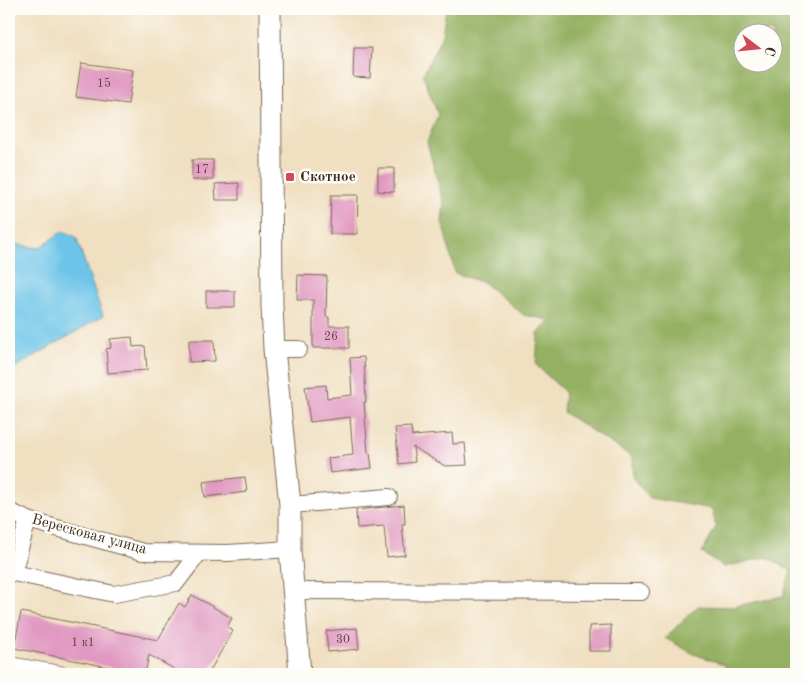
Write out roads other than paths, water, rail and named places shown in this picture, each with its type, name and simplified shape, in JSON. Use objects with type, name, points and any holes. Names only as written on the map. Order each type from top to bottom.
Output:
[{"type":"main road","points":[[270,9],[274,350],[290,505],[290,549],[300,674]]},
{"type":"street","points":[[274,350],[299,349]]},
{"type":"street","points":[[290,505],[389,498]]},
{"type":"street","name":"Вересковая улица","points":[[9,511],[28,520],[143,552],[228,554],[290,549]]},
{"type":"street","points":[[28,520],[11,572],[114,594],[176,583],[199,553]]},
{"type":"street","points":[[294,591],[641,592]]},
{"type":"street","points":[[9,665],[60,674]]},
{"type":"water","points":[[63,231],[76,237],[103,316],[9,371],[9,241],[18,245],[39,248]]},
{"type":"place","name":"Скотное","points":[[290,177]]}]
